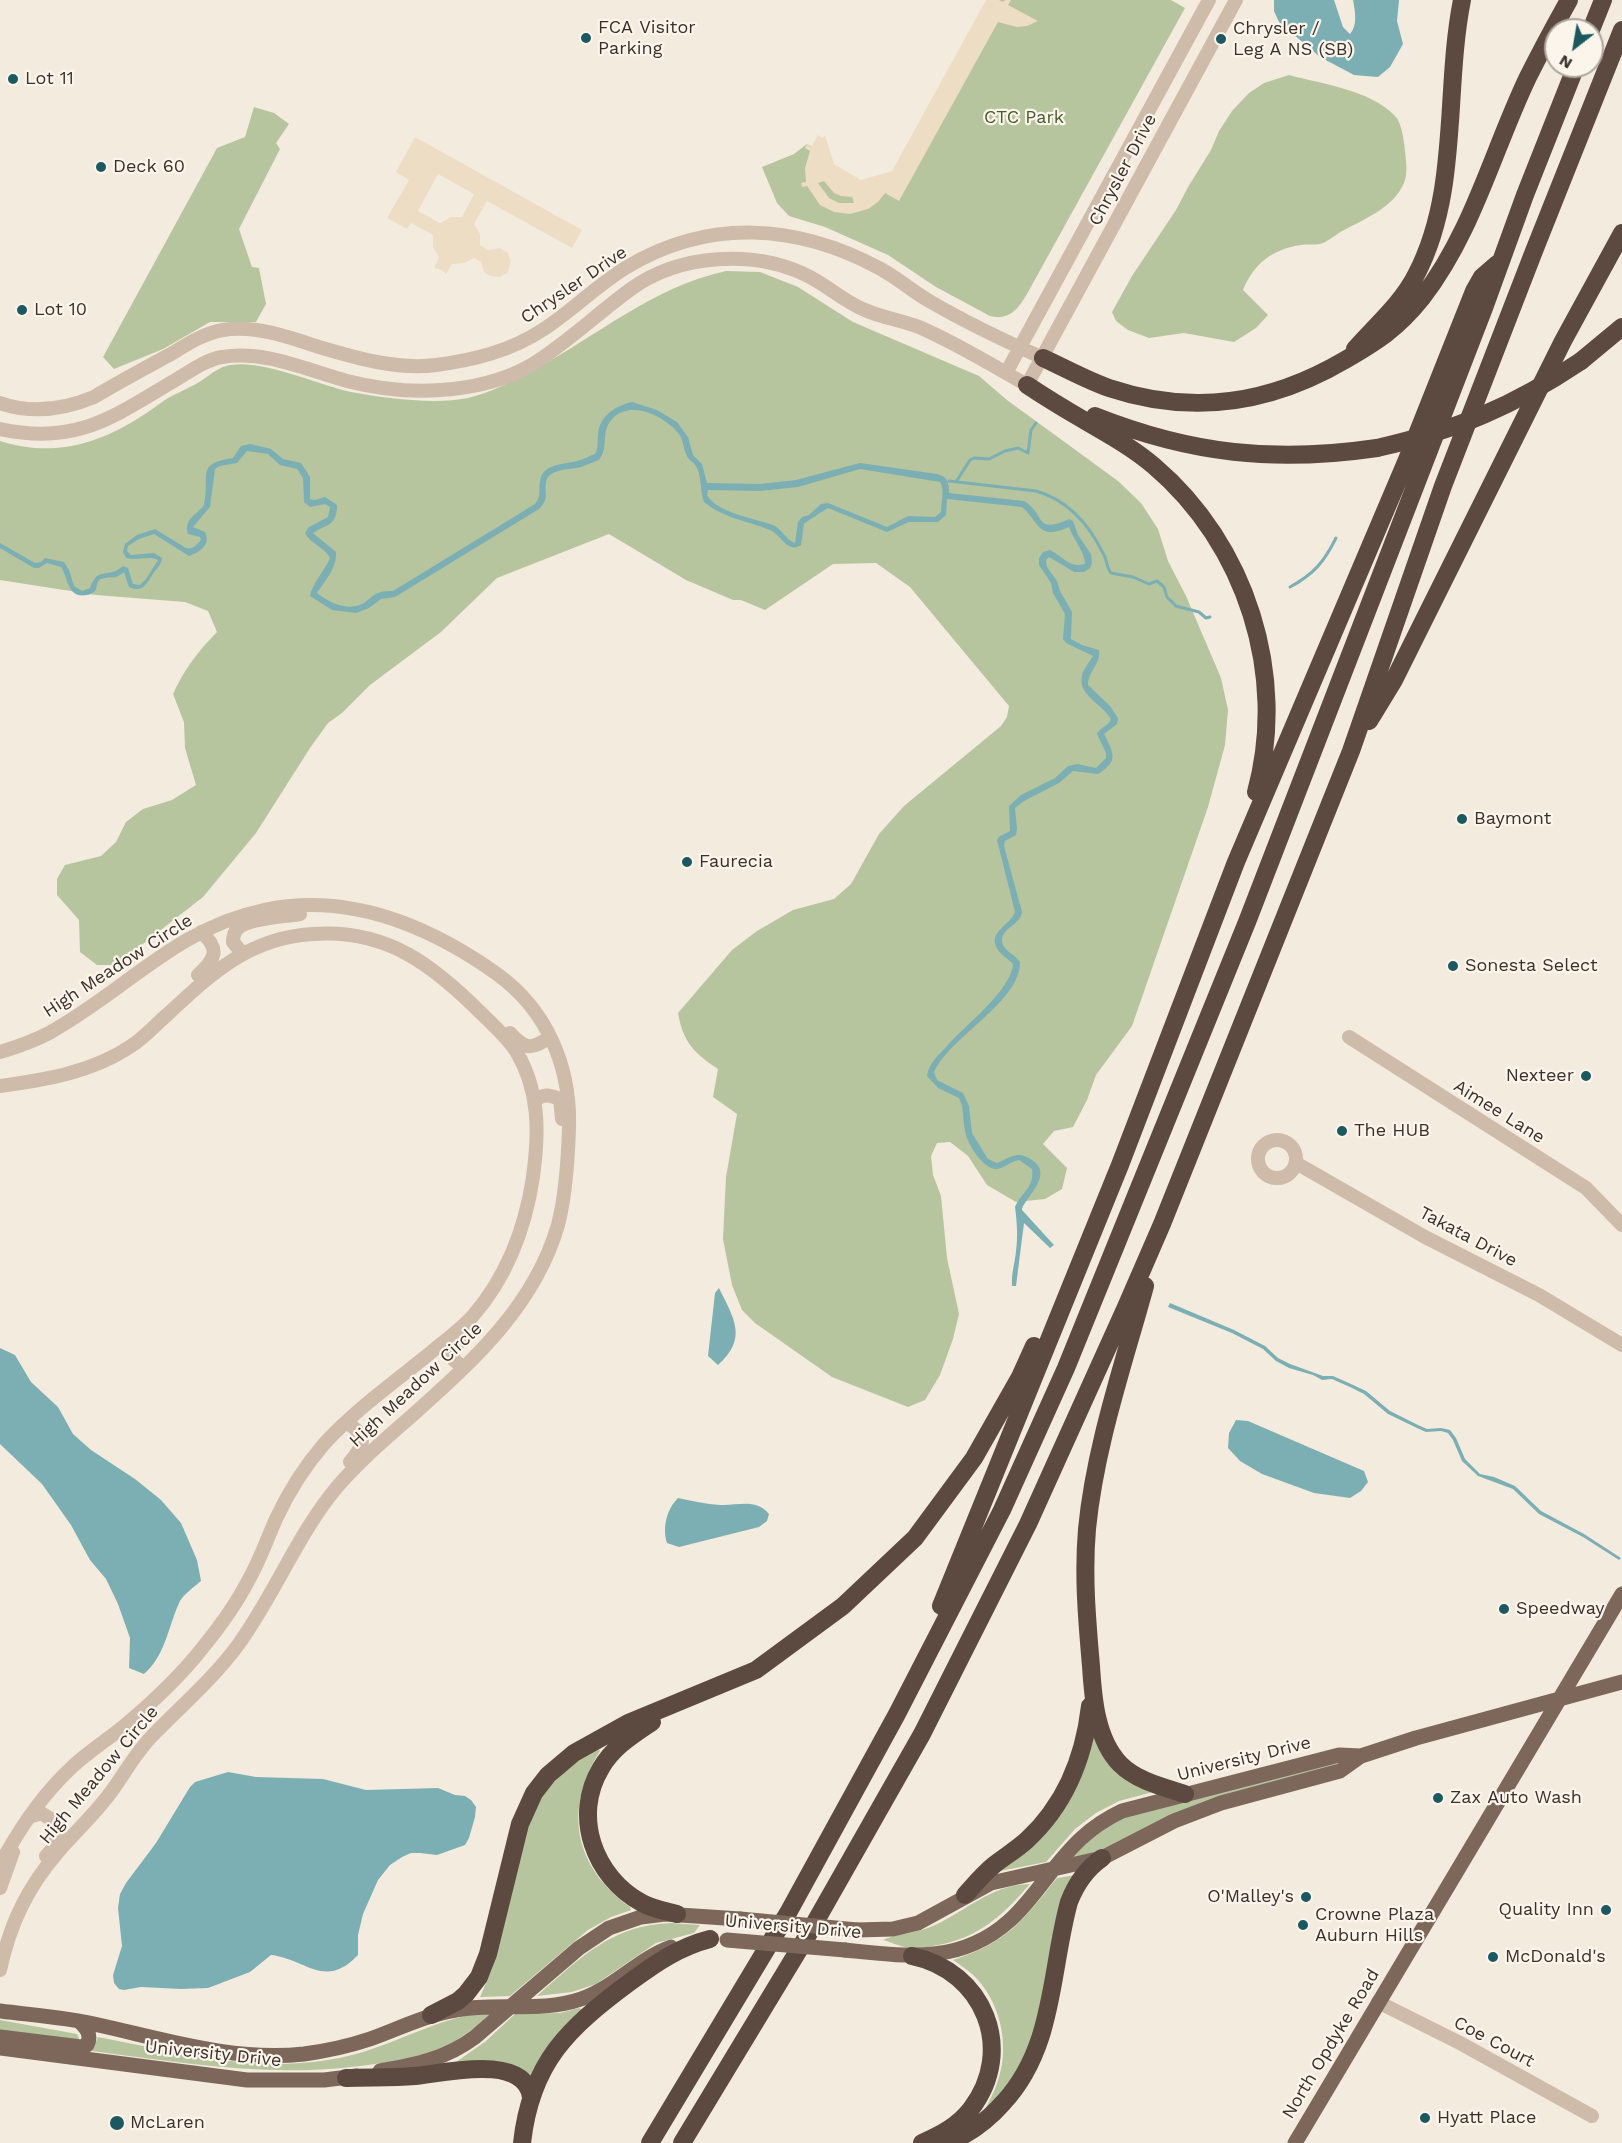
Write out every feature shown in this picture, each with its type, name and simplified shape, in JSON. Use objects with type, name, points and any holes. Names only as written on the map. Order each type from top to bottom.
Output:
[{"type":"highway","points":[[1344,362],[1397,303],[1416,277],[1431,243],[1439,209],[1446,160],[1462,0]]},
{"type":"highway","points":[[1043,358],[1110,388],[1148,398],[1192,403],[1232,401],[1265,395],[1313,379],[1393,331],[1422,298],[1462,232],[1528,77],[1569,0]]},
{"type":"highway","points":[[1596,18],[1603,0]]},
{"type":"highway","points":[[682,2143],[809,1933],[922,1734],[1028,1524],[1162,1224],[1351,751],[1443,486],[1622,30]]},
{"type":"highway","points":[[650,2143],[788,1913],[897,1714],[1002,1510],[1098,1292],[1247,922],[1571,78]]},
{"type":"highway","points":[[1351,751],[1394,680],[1563,341],[1622,232]]},
{"type":"highway","points":[[897,1714],[1120,1166],[1236,862],[1406,462],[1473,291],[1482,277],[1502,258]]},
{"type":"highway","points":[[1028,385],[1116,424],[1155,437],[1217,450],[1286,456],[1329,454],[1377,448],[1437,434],[1478,419],[1520,399],[1581,361],[1622,327]]},
{"type":"highway","points":[[1028,385],[1136,452],[1167,477],[1203,516],[1216,535],[1238,577],[1255,624],[1265,677],[1268,722],[1262,771],[1236,862]]},
{"type":"highway","points":[[431,2015],[458,2001],[479,1977],[488,1954],[520,1824],[534,1794],[548,1775],[584,1747],[628,1724],[756,1670],[843,1606],[915,1538],[974,1458],[1020,1377],[1120,1166]]},
{"type":"highway","points":[[1162,1224],[1102,1442],[1091,1502],[1086,1547],[1086,1590],[1092,1685],[1101,1732],[1108,1748],[1119,1763],[1134,1775],[1185,1794]]},
{"type":"highway","points":[[965,1895],[994,1865],[1033,1834],[1064,1794],[1083,1748],[1092,1685]]},
{"type":"highway","points":[[677,1914],[657,1910],[641,1903],[614,1881],[595,1852],[589,1831],[588,1808],[596,1777],[615,1749],[684,1701]]},
{"type":"highway","points":[[948,2143],[971,2131],[998,2108],[1020,2082],[1032,2062],[1045,2028],[1069,1902],[1075,1887],[1086,1871],[1102,1858]]},
{"type":"highway","points":[[522,2143],[531,2097],[553,2054],[567,2035],[584,2018],[667,1956],[688,1945],[719,1940]]},
{"type":"highway","points":[[912,1956],[934,1962],[963,1981],[982,2008],[991,2039],[988,2072],[975,2103],[956,2124],[922,2143]]},
{"type":"highway","points":[[346,2078],[417,2076],[461,2069],[482,2069],[506,2072],[521,2079],[529,2087],[531,2097]]},
{"type":"main road","name":"North Opdyke Road","points":[[1295,2143],[1622,1594]]},
{"type":"main road","name":"University Drive","points":[[0,2048],[247,2080],[300,2081],[346,2078],[415,2065],[447,2055],[475,2037],[599,1934],[621,1923],[641,1917],[677,1914],[857,1930],[893,1929],[918,1923],[940,1912],[965,1895],[1002,1880],[1102,1858],[1197,1812],[1221,1803],[1340,1771],[1361,1756],[1416,1738],[1622,1682]]},
{"type":"main road","name":"University Drive","points":[[0,2011],[79,2021],[213,2050],[249,2055],[276,2055],[318,2052],[347,2046],[431,2015],[466,2008],[560,2004],[581,1999],[603,1989],[664,1949],[687,1942],[719,1940],[912,1956],[942,1954],[960,1949],[999,1929],[1018,1912],[1081,1836],[1106,1818],[1134,1806],[1339,1755],[1361,1756]]},
{"type":"main road","points":[[0,2037],[81,2048],[87,2045],[90,2037],[86,2026],[79,2021]]},
{"type":"street","name":"Chrysler Drive","points":[[1006,373],[1209,0]]},
{"type":"street","name":"Chrysler Drive","points":[[0,429],[40,435],[79,430],[120,413],[202,364],[219,358],[236,356],[264,357],[344,380],[387,388],[430,391],[475,385],[532,365],[634,286],[685,264],[735,259],[762,262],[797,271],[823,284],[861,309],[921,329],[1028,385],[1236,0]]},
{"type":"street","name":"Chrysler Drive","points":[[0,403],[32,410],[56,409],[76,404],[94,397],[195,341],[222,330],[254,330],[282,334],[360,359],[398,365],[433,366],[479,358],[513,347],[544,329],[627,267],[662,250],[709,235],[732,232],[780,234],[837,249],[879,268],[930,302],[1043,358]]},
{"type":"street","name":"High Meadow Circle","points":[[0,1052],[29,1043],[52,1031],[166,952],[215,924],[236,916],[269,909],[324,906],[371,911],[401,920],[441,939],[500,977],[532,1008],[550,1037],[562,1064],[570,1101],[564,1195],[558,1223],[538,1274],[489,1343],[362,1460],[310,1521],[265,1606],[238,1644],[204,1686],[149,1738],[111,1791],[39,1876],[16,1914],[2,1947],[0,1970]]},
{"type":"street","points":[[242,953],[233,942],[237,929],[244,925],[311,912],[324,906]]},
{"type":"street","points":[[131,1046],[154,1016],[209,965],[214,949],[209,939],[201,933]]},
{"type":"street","name":"High Meadow Circle","points":[[0,1086],[75,1072],[95,1065],[131,1046],[215,971],[242,953],[281,939],[300,935],[336,934],[386,944],[420,960],[439,973],[502,1033],[516,1052],[525,1070],[535,1101],[538,1134],[530,1199],[518,1241],[498,1282],[471,1317],[346,1422],[324,1445],[298,1481],[277,1517],[244,1588],[201,1651],[155,1700],[72,1767],[42,1799],[0,1864]]},
{"type":"street","points":[[439,973],[460,980],[525,1046],[535,1047],[550,1037]]},
{"type":"street","name":"Aimee Lane","points":[[1349,1037],[1586,1188],[1622,1225]]},
{"type":"street","points":[[535,1101],[539,1096],[549,1094],[560,1100],[562,1115],[558,1179],[564,1195]]},
{"type":"street","name":"Takata Drive","points":[[1296,1163],[1425,1237],[1539,1295],[1622,1345]]},
{"type":"street","points":[[464,1368],[454,1360],[452,1350],[487,1312],[505,1288],[508,1264]]},
{"type":"street","points":[[310,1521],[311,1507],[360,1449],[362,1437],[359,1431],[346,1422]]},
{"type":"street","points":[[16,1914],[18,1894],[53,1848],[59,1831],[54,1821],[40,1813],[29,1817]]},
{"type":"street","points":[[0,1888],[12,1860],[16,1836]]},
{"type":"street","name":"Coe Court","points":[[1378,2002],[1460,2043],[1592,2116]]},
{"type":"green space","name":"CTC Park","points":[[988,0],[1171,0],[1185,8],[1027,294],[1012,312],[1003,317],[990,316],[936,287],[888,255],[825,227],[789,216],[777,203],[762,167],[794,154],[807,144],[814,148],[819,138],[831,166],[861,183],[894,174]]},
{"type":"green space","points":[[1289,75],[1360,94],[1385,107],[1395,116],[1402,132],[1406,163],[1404,183],[1399,191],[1386,206],[1326,242],[1282,250],[1259,265],[1243,290],[1268,315],[1256,328],[1234,342],[1184,333],[1149,338],[1128,330],[1116,321],[1112,312],[1132,276],[1176,210],[1211,150],[1219,131],[1232,111],[1249,93],[1264,83]]},
{"type":"green space","points":[[254,107],[274,113],[289,124],[276,143],[280,149],[239,229],[252,267],[259,268],[266,304],[256,322],[210,322],[163,349],[114,369],[103,357],[217,148],[245,137]]},
{"type":"green space","points":[[726,271],[760,272],[798,287],[853,322],[979,376],[1007,400],[1118,481],[1141,503],[1158,529],[1168,561],[1186,596],[1221,678],[1228,710],[1225,745],[1208,807],[1132,1026],[1096,1075],[1087,1100],[1073,1127],[1054,1131],[1043,1144],[1067,1168],[1062,1189],[1045,1199],[1016,1202],[987,1185],[968,1156],[950,1142],[937,1143],[931,1156],[933,1175],[941,1196],[947,1258],[959,1314],[940,1375],[925,1400],[908,1407],[832,1377],[755,1323],[742,1310],[732,1285],[723,1239],[726,1177],[737,1114],[713,1097],[718,1069],[702,1058],[691,1046],[683,1032],[678,1013],[732,950],[757,931],[793,910],[834,899],[851,884],[879,834],[904,806],[1001,726],[1007,717],[1009,706],[910,587],[876,563],[833,564],[765,610],[741,600],[733,600],[686,580],[609,534],[497,578],[441,632],[370,685],[342,713],[328,723],[256,833],[203,897],[116,965],[97,965],[80,952],[79,920],[57,895],[57,879],[65,865],[101,856],[116,842],[126,822],[143,809],[172,800],[196,785],[185,748],[184,722],[173,694],[192,661],[217,632],[208,611],[185,602],[96,595],[0,580],[0,441],[20,446],[57,448],[93,440],[128,424],[219,369],[236,364],[286,372],[351,392],[378,396],[425,401],[468,398],[492,390],[530,372],[625,314],[673,289],[699,278]]},
{"type":"green space","points":[[1096,1736],[1153,1792],[1119,1801],[1096,1813],[1075,1829],[1046,1862],[1000,1871],[1092,1737]]},
{"type":"green space","points":[[598,1748],[600,1751],[588,1773],[581,1795],[578,1816],[580,1836],[586,1856],[596,1874],[631,1910],[611,1917],[588,1930],[510,1996],[480,1997],[492,1969],[524,1837],[535,1807],[547,1789],[570,1766]]},
{"type":"green space","points":[[1340,1761],[1329,1767],[1074,1858],[1090,1839],[1125,1817]]},
{"type":"green space","points":[[1075,1875],[1038,2033],[1019,2074],[984,2112],[996,2086],[1002,2064],[1000,2022],[989,1995],[981,1984],[953,1960],[988,1946],[1001,1937],[1023,1918],[1057,1878]]},
{"type":"green space","points":[[1030,1884],[990,1923],[953,1942],[909,1948],[883,1940],[928,1928],[1001,1889]]},
{"type":"green space","points":[[671,1923],[700,1925],[694,1933],[656,1943],[596,1984],[572,1992],[537,1996],[582,1957],[613,1937],[650,1925]]},
{"type":"green space","points":[[582,2009],[581,2011],[533,2076],[517,2069],[456,2062],[486,2041],[515,2014],[560,2013]]},
{"type":"green space","points":[[474,2014],[491,2014],[457,2040],[434,2052],[404,2060],[339,2068],[268,2070],[234,2068],[92,2051],[98,2037],[222,2060],[285,2064],[316,2062],[364,2052],[442,2023]]},
{"type":"green space","points":[[0,2020],[77,2034],[79,2040],[0,2034]]},
{"type":"shaded area","points":[[986,0],[1003,2],[1011,0],[1008,5],[1038,21],[1017,27],[998,22],[899,201],[885,193],[868,209],[850,214],[834,212],[820,205],[807,186],[802,187],[801,183],[806,182],[805,168],[810,151],[805,148],[807,144],[811,147],[818,135],[823,138],[825,135],[834,164],[861,180],[892,171]],"holes":[[[824,181],[834,193],[852,197],[854,203],[839,203],[829,198],[818,183]]]},
{"type":"shaded area","points":[[415,137],[582,230],[572,248],[487,201],[474,224],[480,234],[480,245],[488,250],[500,248],[508,253],[511,261],[508,272],[500,277],[490,276],[484,272],[481,262],[474,258],[464,263],[452,264],[446,274],[434,268],[439,257],[433,247],[433,235],[411,223],[407,229],[387,218],[409,180],[396,172]],"holes":[[[438,174],[474,194],[462,217],[451,217],[440,223],[418,211]]]},
{"type":"water","points":[[1274,0],[1334,0],[1343,27],[1350,34],[1355,22],[1353,0],[1399,0],[1397,21],[1403,44],[1390,67],[1378,77],[1354,75],[1320,57],[1279,22],[1274,11]]},
{"type":"water","points":[[632,402],[657,410],[677,422],[688,437],[693,455],[702,464],[707,483],[760,484],[796,480],[860,463],[937,474],[947,480],[949,493],[1024,501],[1045,524],[1050,525],[1069,519],[1073,521],[1078,535],[1091,554],[1092,563],[1090,568],[1084,572],[1074,572],[1049,557],[1046,560],[1047,567],[1057,581],[1072,612],[1071,639],[1099,650],[1088,685],[1110,706],[1118,718],[1117,724],[1104,734],[1112,752],[1112,761],[1098,774],[1073,771],[1059,783],[1015,808],[1016,835],[1005,841],[1004,846],[1022,912],[1018,920],[1003,935],[1002,943],[1020,962],[1017,976],[1009,991],[997,1005],[954,1046],[934,1072],[937,1080],[963,1093],[969,1106],[972,1133],[988,1159],[997,1163],[1023,1155],[1038,1166],[1039,1179],[1022,1210],[1054,1245],[1050,1248],[1024,1223],[1016,1286],[1012,1286],[1017,1240],[1015,1207],[1030,1185],[1032,1169],[1019,1160],[997,1169],[982,1162],[968,1140],[959,1098],[938,1088],[927,1076],[935,1059],[996,996],[1010,974],[1013,964],[1001,954],[995,944],[997,933],[1015,912],[997,840],[1010,831],[1009,806],[1021,795],[1055,778],[1068,766],[1077,764],[1096,768],[1106,758],[1097,734],[1111,719],[1090,698],[1081,680],[1093,656],[1066,643],[1063,639],[1065,614],[1053,593],[1051,583],[1039,565],[1039,558],[1043,552],[1050,550],[1075,565],[1085,564],[1069,527],[1059,531],[1045,531],[1022,507],[947,499],[946,515],[938,522],[909,522],[887,532],[828,508],[804,524],[801,545],[788,546],[774,532],[727,516],[704,502],[698,470],[688,458],[679,434],[658,417],[639,410],[630,410],[622,412],[610,422],[599,460],[581,467],[560,470],[548,477],[546,499],[539,509],[395,597],[381,599],[369,608],[356,613],[332,610],[310,596],[313,586],[330,558],[305,533],[309,527],[328,517],[330,507],[325,504],[310,507],[304,502],[303,478],[297,469],[280,465],[268,454],[247,451],[237,463],[215,469],[210,507],[193,527],[205,532],[207,541],[197,552],[189,556],[154,534],[128,546],[127,551],[131,555],[154,553],[162,558],[160,565],[142,588],[129,587],[124,572],[115,577],[101,579],[94,592],[89,595],[75,594],[61,567],[47,563],[34,568],[0,548],[0,543],[35,563],[45,558],[64,562],[74,586],[82,591],[90,588],[96,577],[123,566],[128,568],[133,584],[140,585],[158,560],[126,558],[123,552],[125,544],[137,535],[155,529],[186,548],[196,545],[201,540],[200,537],[188,534],[187,525],[204,505],[206,473],[213,464],[233,458],[241,446],[250,444],[271,449],[283,459],[301,463],[310,477],[310,499],[325,497],[337,505],[333,521],[313,533],[336,552],[333,569],[317,593],[338,605],[356,606],[378,593],[393,591],[535,504],[539,495],[540,481],[545,471],[554,466],[595,454],[601,422],[614,409]],"holes":[[[860,469],[940,482],[943,492],[941,512],[935,517],[908,516],[887,527],[828,503],[821,504],[798,522],[795,543],[773,525],[727,511],[707,495],[708,490],[760,491],[798,487]]]},
{"type":"water","points":[[719,1288],[733,1319],[735,1337],[733,1346],[718,1365],[708,1356],[715,1293]]},
{"type":"water","points":[[1170,1303],[1234,1330],[1265,1346],[1278,1358],[1290,1364],[1323,1376],[1333,1376],[1366,1391],[1390,1411],[1418,1425],[1427,1429],[1450,1430],[1465,1459],[1480,1474],[1515,1486],[1541,1511],[1584,1534],[1621,1558],[1619,1560],[1583,1537],[1539,1514],[1513,1489],[1478,1476],[1462,1461],[1448,1433],[1426,1432],[1417,1428],[1388,1414],[1364,1394],[1332,1379],[1322,1380],[1289,1368],[1276,1361],[1263,1349],[1232,1333],[1168,1307]]},
{"type":"water","points":[[0,1348],[15,1355],[31,1382],[58,1407],[73,1434],[91,1450],[135,1479],[161,1500],[181,1523],[197,1560],[201,1581],[180,1601],[162,1649],[144,1674],[129,1668],[130,1638],[106,1579],[90,1560],[71,1525],[42,1484],[0,1444]]},
{"type":"water","points":[[1236,1420],[1248,1421],[1364,1471],[1368,1482],[1361,1491],[1350,1498],[1314,1493],[1262,1474],[1240,1461],[1228,1448],[1229,1433]]},
{"type":"water","points":[[678,1498],[720,1505],[752,1504],[769,1514],[767,1521],[759,1527],[679,1547],[667,1543],[665,1531],[668,1513]]},
{"type":"water","points":[[228,1772],[256,1777],[323,1779],[366,1790],[438,1788],[471,1800],[476,1807],[475,1817],[465,1845],[437,1855],[411,1853],[390,1865],[378,1880],[363,1914],[358,1935],[358,1955],[346,1965],[335,1970],[315,1970],[271,1955],[250,1972],[208,1988],[119,1989],[114,1983],[113,1975],[122,1946],[118,1908],[120,1894],[156,1843],[190,1787],[195,1782]]},
{"type":"waterway","points":[[956,482],[970,460],[974,458],[989,459],[1005,451],[1018,448],[1028,453],[1031,430],[1036,423]]},
{"type":"waterway","points":[[949,481],[1036,491],[1048,495],[1068,508],[1085,524],[1104,555],[1111,573],[1133,577],[1149,584],[1157,581],[1164,587],[1167,597],[1176,606],[1199,612],[1206,618],[1210,617]]},
{"type":"waterway","points":[[1290,587],[1318,567],[1336,538]]},
{"type":"place","name":"FCA Visitor Parking","points":[[586,38]]},
{"type":"place","name":"Chrysler / Leg A NS (SB)","points":[[1221,39]]},
{"type":"place","name":"Lot 11","points":[[13,79]]},
{"type":"place","name":"Deck 60","points":[[101,167]]},
{"type":"place","name":"Lot 10","points":[[22,310]]},
{"type":"place","name":"Baymont","points":[[1462,819]]},
{"type":"place","name":"Faurecia","points":[[687,862]]},
{"type":"place","name":"Sonesta Select","points":[[1453,966]]},
{"type":"place","name":"Nexteer","points":[[1586,1076]]},
{"type":"place","name":"The HUB","points":[[1342,1131]]},
{"type":"place","name":"Speedway","points":[[1504,1609]]},
{"type":"place","name":"Zax Auto Wash","points":[[1438,1798]]},
{"type":"place","name":"O'Malley's","points":[[1306,1897]]},
{"type":"place","name":"Quality Inn","points":[[1606,1910]]},
{"type":"place","name":"Crowne Plaza Auburn Hills","points":[[1303,1925]]},
{"type":"place","name":"McDonald's","points":[[1493,1957]]},
{"type":"place","name":"Hyatt Place","points":[[1425,2118]]},
{"type":"place","name":"McLaren","points":[[117,2123]]}]
